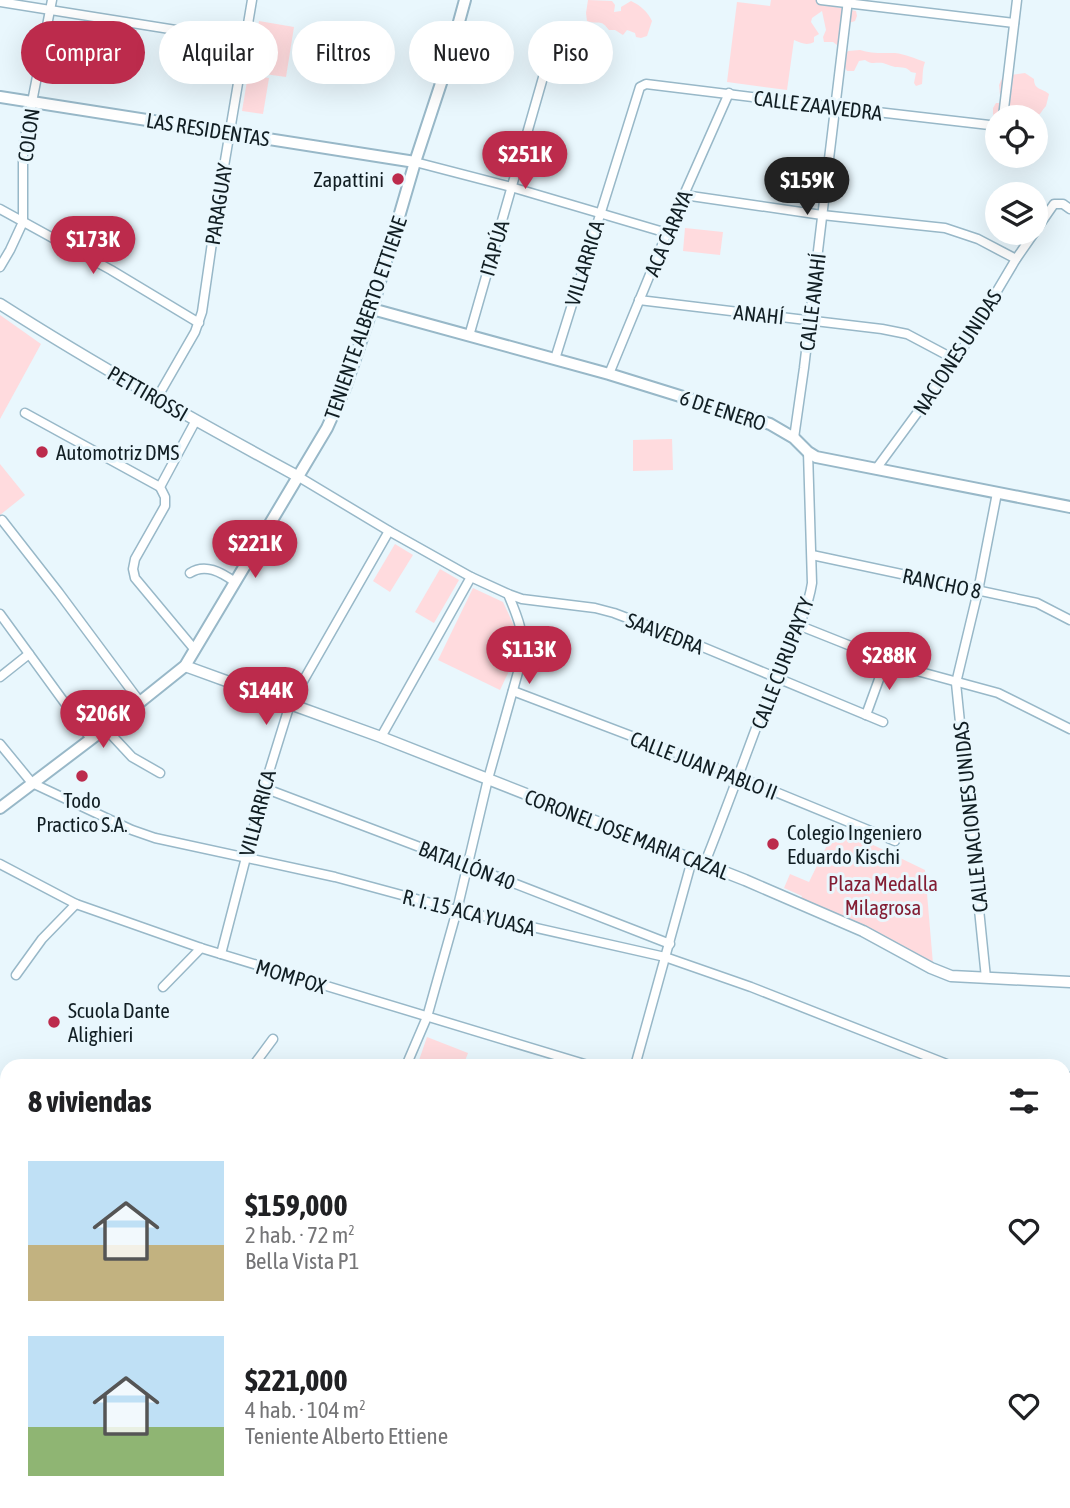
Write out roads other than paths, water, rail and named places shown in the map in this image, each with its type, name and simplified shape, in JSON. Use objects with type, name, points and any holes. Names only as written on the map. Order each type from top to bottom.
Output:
[{"type":"main road","name":"TENIENTE ALBERTO ETTIENE","points":[[0,808],[185,666],[299,477],[337,408],[372,309],[465,0]]},
{"type":"main road","name":"LAS RESIDENTAS","points":[[0,97],[415,162]]},
{"type":"main road","name":"6 DE ENERO","points":[[372,309],[609,374],[770,424],[794,438],[816,457],[1070,507]]},
{"type":"street","name":"COLON","points":[[0,267],[23,222],[23,148],[52,0]]},
{"type":"street","name":"PARAGUAY","points":[[248,21],[252,0]]},
{"type":"street","points":[[821,0],[1014,23]]},
{"type":"street","points":[[1004,105],[1017,0]]},
{"type":"street","points":[[0,2],[159,27]]},
{"type":"street","name":"CALLE ANAHÍ","points":[[794,438],[847,2]]},
{"type":"street","name":"CALLE ZAAVEDRA","points":[[640,87],[646,83],[985,124]]},
{"type":"street","name":"PARAGUAY","points":[[157,398],[199,323],[238,84]]},
{"type":"street","name":"ITAPÚA","points":[[469,336],[541,84]]},
{"type":"street","name":"VILLARRICA","points":[[555,359],[640,87]]},
{"type":"street","name":"ACA CARAYA","points":[[609,374],[729,93]]},
{"type":"street","points":[[415,162],[667,233]]},
{"type":"street","points":[[684,195],[822,215],[945,228],[978,239],[1016,259]]},
{"type":"street","name":"NACIONES UNIDAS","points":[[1048,213],[1054,204],[1063,204],[1070,209]]},
{"type":"street","points":[[0,209],[111,270],[199,323]]},
{"type":"street","name":"NACIONES UNIDAS","points":[[876,469],[956,360],[1026,245]]},
{"type":"street","name":"ANAHÍ","points":[[639,300],[882,329],[907,334],[956,360]]},
{"type":"street","name":"PETTIROSSI","points":[[0,304],[157,398],[299,477]]},
{"type":"street","points":[[26,413],[160,487],[165,497],[165,506],[135,559],[133,569],[135,578],[194,650]]},
{"type":"street","points":[[160,487],[196,420]]},
{"type":"street","name":"CALLE CURUPAYTY","points":[[704,865],[776,677],[810,598],[813,583],[808,452]]},
{"type":"street","name":"SAAVEDRA","points":[[299,477],[471,577],[508,594],[522,599],[614,613],[883,722]]},
{"type":"street","name":"CALLE NACIONES UNIDAS","points":[[986,978],[956,683],[978,591],[997,492]]},
{"type":"street","points":[[2,520],[140,702]]},
{"type":"street","name":"VILLARRICA","points":[[221,954],[264,788],[290,704],[389,531]]},
{"type":"street","name":"RANCHO 8","points":[[812,555],[1037,603],[1070,620]]},
{"type":"street","points":[[190,573],[198,568],[213,569],[235,582]]},
{"type":"street","points":[[381,737],[471,577]]},
{"type":"street","points":[[409,1059],[427,1017],[522,658],[523,642],[519,619],[508,594]]},
{"type":"street","points":[[0,614],[91,739]]},
{"type":"street","points":[[798,625],[906,668],[998,693],[1070,729]]},
{"type":"street","points":[[0,677],[29,654]]},
{"type":"street","points":[[866,715],[886,660]]},
{"type":"street","name":"CORONEL JOSE MARIA CAZAL","points":[[185,666],[381,737],[795,900],[951,976],[1070,982]]},
{"type":"street","name":"CALLE JUAN PABLO II","points":[[513,691],[739,777],[895,841]]},
{"type":"street","points":[[105,728],[132,757],[160,773]]},
{"type":"street","name":"R. I. 15 ACA YUASA","points":[[0,744],[32,783],[155,838],[335,877],[457,910],[665,957],[751,987],[934,1059]]},
{"type":"street","name":"BATALLÓN 40","points":[[264,788],[670,944]]},
{"type":"street","points":[[637,1059],[692,860]]},
{"type":"street","name":"MOMPOX","points":[[0,864],[76,904],[201,948],[568,1059]]},
{"type":"street","points":[[16,975],[42,940],[76,904]]},
{"type":"street","points":[[163,987],[201,948]]},
{"type":"street","points":[[258,1059],[273,1039]]},
{"type":"place","name":"Zapattini","points":[[398,179]]},
{"type":"place","name":"Automotriz DMS","points":[[42,452]]},
{"type":"place","name":"Todo Practico S.A.","points":[[82,776]]},
{"type":"place","name":"Colegio Ingeniero Eduardo Kischi","points":[[773,844]]},
{"type":"place","name":"Scuola Dante Alighieri","points":[[54,1022]]},
{"type":"park label","name":"Plaza Medalla Milagrosa","points":[[883,895]]}]
